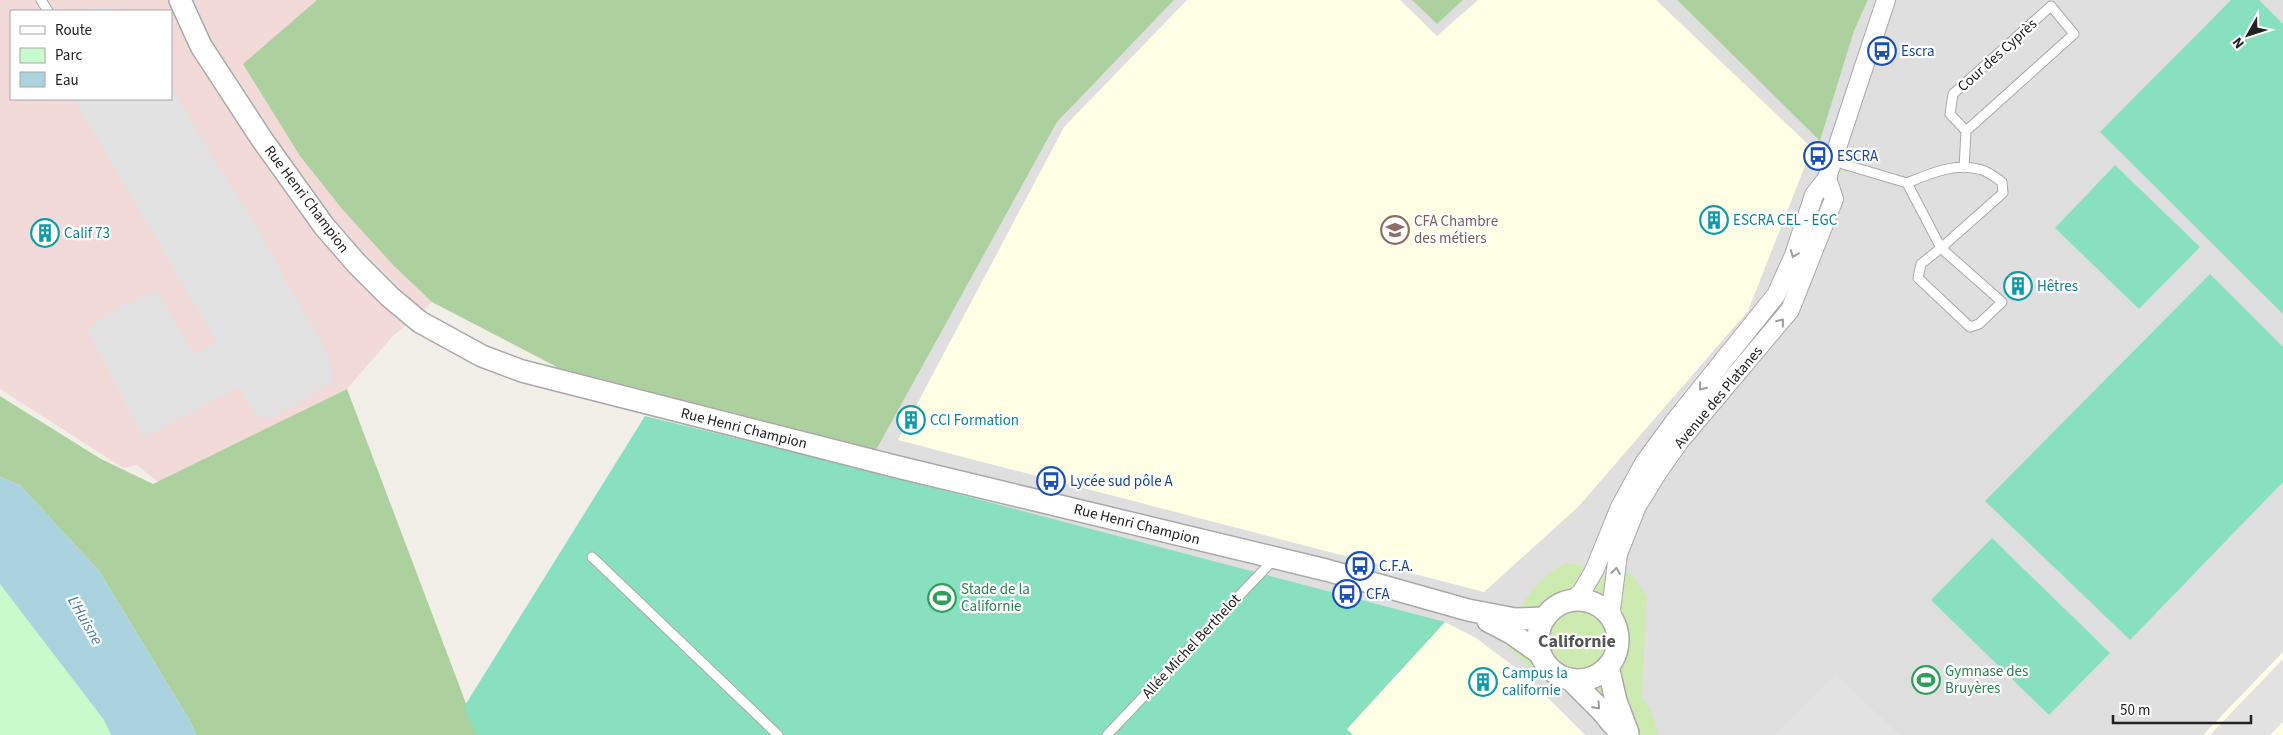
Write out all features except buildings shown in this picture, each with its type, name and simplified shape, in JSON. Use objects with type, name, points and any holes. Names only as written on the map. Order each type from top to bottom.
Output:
[{"type":"street","name":"Rue Henri Champion","points":[[180,0],[201,46],[261,138],[324,226],[390,297],[420,322],[482,356],[522,371],[870,461],[1275,558],[1468,610],[1514,619],[1545,618]]},
{"type":"street","name":"Avenue des Platanes","points":[[1570,600],[1581,593],[1594,571],[1620,507],[1644,463],[1674,422],[1776,294],[1794,255],[1814,195],[1827,178],[1886,0]]},
{"type":"street","name":"Avenue des Platanes","points":[[1613,619],[1611,610],[1618,554],[1637,506],[1679,442],[1790,310],[1834,199],[1827,178]]},
{"type":"street","points":[[1570,679],[1590,678],[1608,666],[1614,657],[1618,642],[1613,619],[1595,603],[1570,600],[1557,606],[1545,618],[1539,636],[1541,654],[1551,669],[1570,679],[1600,709],[1622,735]]},
{"type":"street","name":"Rue Henri Champion","points":[[1468,610],[1511,633],[1541,654]]},
{"type":"street","points":[[1608,666],[1616,701],[1628,735]]},
{"type":"lane","name":"Cour des Cyprès","points":[[2051,6],[2074,34],[1966,131],[1950,114],[1953,94],[2051,6]]},
{"type":"lane","points":[[1964,168],[1966,131]]},
{"type":"lane","points":[[1833,161],[1907,183],[1938,170],[1964,168],[1984,170],[2002,182],[2003,193],[1941,248],[1921,264],[1918,278],[1970,327],[1979,324],[2002,302],[1941,248],[1907,183]]},
{"type":"lane","points":[[592,557],[778,735]]},
{"type":"lane","name":"Allée Michel Berthelot","points":[[1107,735],[1275,558]]},
{"type":"shaded area","points":[[0,0],[1174,0],[1057,122],[870,461],[574,384],[555,366],[432,302],[392,337],[347,389],[158,482],[137,465],[123,468],[0,389]]},
{"type":"shaded area","points":[[1174,0],[1412,0],[1437,24],[1463,0],[1677,0],[1820,141],[1854,31],[1868,0],[2283,0],[2283,735],[1353,735],[1259,574],[863,469],[1057,122]]},
{"type":"shaded area","name":"CFA Chambre des métiers","points":[[1187,0],[1400,0],[1437,36],[1478,0],[1656,0],[1812,148],[1748,311],[1578,507],[1484,592],[898,440],[1064,127]]},
{"type":"shaded area","points":[[104,6],[118,10],[90,10]]},
{"type":"shaded area","points":[[172,88],[214,160],[255,224],[326,352],[332,372],[331,383],[270,419],[256,415],[238,387],[143,438],[87,329],[105,315],[156,290],[195,355],[216,341],[75,100],[172,100]]},
{"type":"shaded area","points":[[1445,622],[1476,638],[1524,674],[1585,735],[1353,735],[1347,729]]},
{"type":"shaded area","points":[[2283,652],[2283,735],[2203,735]]},
{"type":"shaded area","points":[[2283,659],[2283,722],[2270,735],[2210,735]]},
{"type":"shaded area","points":[[1835,674],[1900,735],[1775,735]]},
{"type":"green space","points":[[317,0],[1174,0],[1057,122],[870,461],[574,384],[555,366],[432,302],[394,266],[343,210],[300,156],[243,64]]},
{"type":"green space","points":[[1412,0],[1463,0],[1437,24]]},
{"type":"green space","points":[[1677,0],[1868,0],[1854,31],[1820,141]]},
{"type":"green space","points":[[2231,0],[2259,0],[2283,24],[2283,314],[2100,132]]},
{"type":"green space","points":[[2115,165],[2200,247],[2139,309],[2055,228]]},
{"type":"green space","points":[[2210,274],[2283,347],[2283,482],[2130,640],[1985,501]]},
{"type":"green space","points":[[347,389],[478,735],[196,735],[190,721],[99,571],[20,485],[0,477],[0,396],[101,459],[153,484]]},
{"type":"green space","name":"Stade de la Californie","points":[[645,416],[863,469],[1445,622],[1347,729],[1353,735],[476,735],[464,707]]},
{"type":"green space","points":[[1992,538],[2110,653],[2049,715],[1931,600]]},
{"type":"green space","points":[[1567,563],[1581,565],[1614,580],[1624,570],[1634,577],[1647,596],[1642,696],[1653,715],[1658,735],[1622,735],[1578,679],[1592,677],[1600,672],[1611,662],[1616,654],[1618,637],[1613,621],[1604,609],[1591,603],[1577,601],[1563,604],[1551,611],[1542,624],[1539,641],[1528,645],[1532,666],[1538,675],[1507,646],[1513,622],[1527,597],[1546,576]]},
{"type":"green space","points":[[0,584],[104,720],[111,735],[0,735]]},
{"type":"green space","points":[[1579,610],[1590,612],[1603,623],[1608,639],[1606,650],[1595,663],[1579,668],[1568,666],[1555,655],[1550,639],[1552,628],[1563,615]]},
{"type":"water","name":"L'Huisne","points":[[0,477],[20,485],[99,571],[190,721],[196,735],[111,735],[104,720],[0,584]]},
{"type":"place","name":"Escra","points":[[1882,51]]},
{"type":"place","name":"ESCRA","points":[[1818,156]]},
{"type":"place","name":"ESCRA CEL - EGC","points":[[1714,220]]},
{"type":"place","name":"CFA Chambre des métiers","points":[[1395,230]]},
{"type":"place","name":"Calif 73","points":[[45,233]]},
{"type":"place","name":"Hêtres","points":[[2018,286]]},
{"type":"place","name":"CCI Formation","points":[[911,420]]},
{"type":"place","name":"Lycée sud pôle A","points":[[1051,481]]},
{"type":"place","name":"C.F.A.","points":[[1360,566]]},
{"type":"place","name":"CFA","points":[[1347,594]]},
{"type":"place","name":"Stade de la Californie","points":[[942,598]]},
{"type":"place","name":"Gymnase des Bruyères","points":[[1926,680]]},
{"type":"place","name":"Campus la californie","points":[[1483,682]]},
{"type":"district","name":"Californie","points":[[1577,641]]}]
